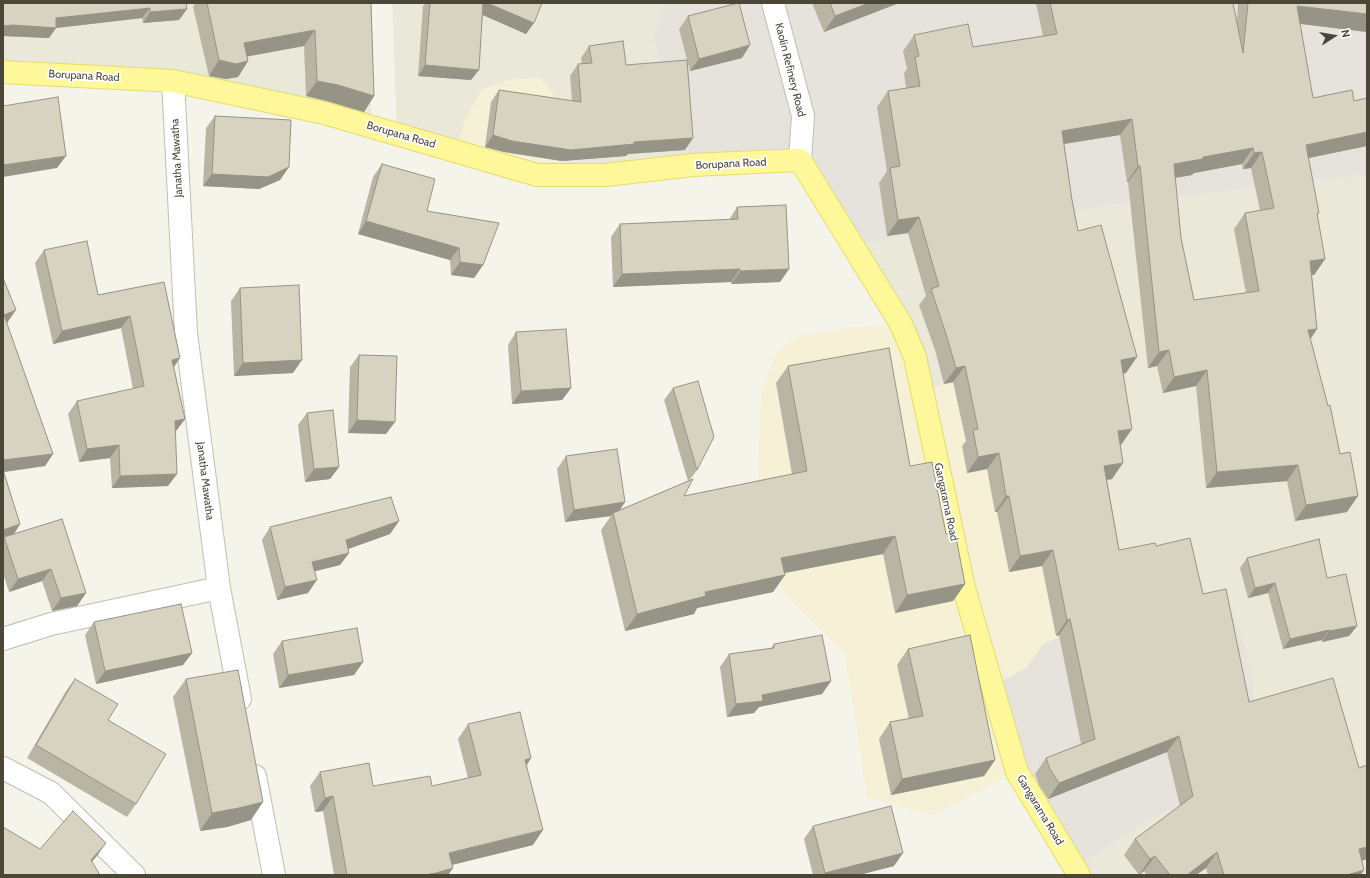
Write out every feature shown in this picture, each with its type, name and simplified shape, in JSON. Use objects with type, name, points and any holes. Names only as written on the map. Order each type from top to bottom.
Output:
[{"type":"main road","name":"Borupana Road","points":[[3,72],[174,81],[324,113],[537,175],[606,175],[693,166],[800,160]]},
{"type":"main road","name":"Gangarama Road","points":[[800,160],[901,324],[915,357],[964,588],[1017,772],[1079,875]]},
{"type":"street","name":"Kaolin Refinery Road","points":[[773,3],[803,116],[800,160]]},
{"type":"street","name":"Janatha Mawatha","points":[[174,81],[186,333],[219,588],[244,720]]},
{"type":"street","points":[[3,639],[51,624],[219,588]]},
{"type":"street","points":[[252,759],[274,875]]},
{"type":"street","points":[[3,768],[51,793],[134,875]]},
{"type":"shaded area","points":[[3,3],[365,3],[372,127],[191,85],[3,72]]},
{"type":"shaded area","points":[[392,3],[664,3],[653,37],[693,165],[561,175],[559,130],[541,78],[508,80],[456,151],[397,134]]},
{"type":"shaded area","points":[[664,3],[1367,3],[1367,174],[1123,203],[853,245],[800,161],[693,165],[653,37]]},
{"type":"shaded area","points":[[541,78],[556,98],[561,175],[456,151],[464,122],[481,90],[508,80]]},
{"type":"shaded area","points":[[1367,174],[1367,875],[1079,875],[1075,868],[1158,815],[1260,785],[923,392],[853,245],[1123,203]]},
{"type":"shaded area","points":[[901,324],[923,392],[944,384],[990,379],[1112,614],[1043,644],[1026,668],[992,686],[1017,772],[932,816],[867,797],[845,654],[784,594],[758,473],[761,393],[776,352],[796,337],[842,328]]},
{"type":"shaded area","points":[[1224,591],[1238,625],[1252,675],[1260,785],[1158,815],[1075,868],[1017,772],[992,686],[1026,668],[1043,644],[1112,614]]},
{"type":"building","points":[[3,3],[186,3],[187,9],[150,12],[150,8],[56,18],[56,28],[13,25],[3,26]]},
{"type":"building","points":[[207,3],[371,3],[374,96],[338,85],[317,81],[315,30],[244,43],[248,61],[236,64],[219,60]]},
{"type":"building","points":[[430,3],[483,3],[479,70],[425,65]]},
{"type":"building","points":[[487,3],[542,3],[534,23]]},
{"type":"building","points":[[739,3],[750,45],[699,59],[688,16]]},
{"type":"building","points":[[830,3],[869,3],[835,16]]},
{"type":"building","points":[[1050,3],[1233,3],[1243,53],[1248,3],[1367,3],[1367,14],[1297,6],[1313,98],[1352,90],[1354,101],[1367,98],[1367,132],[1306,145],[1319,213],[1317,213],[1325,259],[1310,261],[1317,329],[1308,330],[1328,406],[1330,405],[1340,454],[1350,452],[1358,496],[1306,505],[1298,465],[1217,472],[1207,370],[1174,377],[1169,350],[1159,352],[1140,166],[1138,166],[1132,119],[1062,131],[1078,231],[1101,225],[1137,357],[1121,360],[1132,429],[1118,431],[1123,463],[1104,466],[1119,550],[1155,543],[1156,546],[1190,538],[1203,594],[1226,589],[1249,702],[1333,678],[1359,768],[1367,765],[1367,847],[1359,849],[1364,870],[1347,875],[1224,875],[1217,852],[1187,875],[1170,875],[1155,856],[1150,859],[1135,839],[1193,796],[1179,736],[1059,783],[1050,769],[1046,758],[1095,739],[1070,619],[1067,620],[1053,550],[1020,556],[1009,496],[1006,496],[999,453],[978,457],[973,430],[978,429],[965,366],[956,368],[931,289],[939,286],[919,217],[898,220],[890,168],[900,166],[888,91],[920,86],[915,57],[919,56],[914,35],[968,24],[973,47],[1057,34]],"holes":[[[1253,148],[1254,153],[1262,152],[1274,208],[1245,213],[1259,291],[1194,300],[1181,238],[1174,164]]]},
{"type":"building","points":[[623,41],[626,65],[687,60],[693,138],[634,142],[634,144],[571,150],[512,141],[493,135],[499,90],[581,102],[578,64],[592,63],[589,46]]},
{"type":"building","points":[[58,97],[66,156],[3,165],[3,106]]},
{"type":"building","points":[[215,116],[291,120],[289,167],[268,177],[212,174]]},
{"type":"building","points":[[382,164],[435,179],[427,211],[499,223],[483,265],[460,262],[459,248],[366,221]]},
{"type":"building","points":[[786,205],[789,269],[740,271],[740,269],[622,274],[620,224],[738,219],[737,207]]},
{"type":"building","points":[[87,241],[98,295],[164,282],[180,358],[172,360],[185,419],[175,421],[177,474],[120,476],[119,445],[87,449],[77,401],[144,386],[130,316],[62,331],[44,250]]},
{"type":"building","points":[[3,278],[16,310],[4,315],[53,454],[3,460]]},
{"type":"building","points":[[299,285],[302,360],[243,363],[240,288]]},
{"type":"building","points":[[566,329],[571,388],[521,391],[516,332]]},
{"type":"building","points":[[889,348],[910,466],[932,462],[946,534],[955,532],[965,584],[907,595],[895,536],[781,558],[785,575],[705,592],[706,596],[637,614],[613,513],[693,479],[684,496],[807,471],[788,366]]},
{"type":"building","points":[[359,355],[397,356],[395,422],[357,420]]},
{"type":"building","points":[[698,381],[714,437],[697,470],[673,388]]},
{"type":"building","points":[[333,410],[339,467],[314,469],[307,413]]},
{"type":"building","points":[[617,449],[625,502],[574,510],[566,456]]},
{"type":"building","points":[[3,470],[20,524],[3,530]]},
{"type":"building","points":[[391,497],[399,521],[346,540],[349,553],[312,562],[317,580],[285,587],[270,527]]},
{"type":"building","points":[[62,519],[86,593],[61,598],[51,569],[18,579],[4,537]]},
{"type":"building","points":[[1319,539],[1327,578],[1346,574],[1357,626],[1329,630],[1290,639],[1275,583],[1255,588],[1247,558]]},
{"type":"building","points":[[181,604],[192,653],[105,671],[94,622]]},
{"type":"building","points":[[357,628],[363,662],[288,675],[282,641]]},
{"type":"building","points":[[822,635],[831,681],[762,695],[763,701],[736,704],[729,654],[774,648],[774,644]]},
{"type":"building","points":[[970,635],[995,760],[902,779],[890,722],[923,716],[908,649]]},
{"type":"building","points":[[238,670],[263,802],[212,813],[186,679]]},
{"type":"building","points":[[75,679],[118,704],[108,720],[166,754],[136,804],[36,745]]},
{"type":"building","points":[[520,712],[531,758],[525,760],[543,830],[449,853],[453,868],[436,873],[425,875],[347,875],[333,796],[325,798],[320,772],[369,763],[373,786],[430,776],[432,786],[481,775],[468,724]]},
{"type":"building","points":[[891,806],[903,853],[825,873],[813,826]]},
{"type":"building","points":[[73,811],[106,843],[91,860],[100,875],[3,875],[3,827],[40,849]]}]
